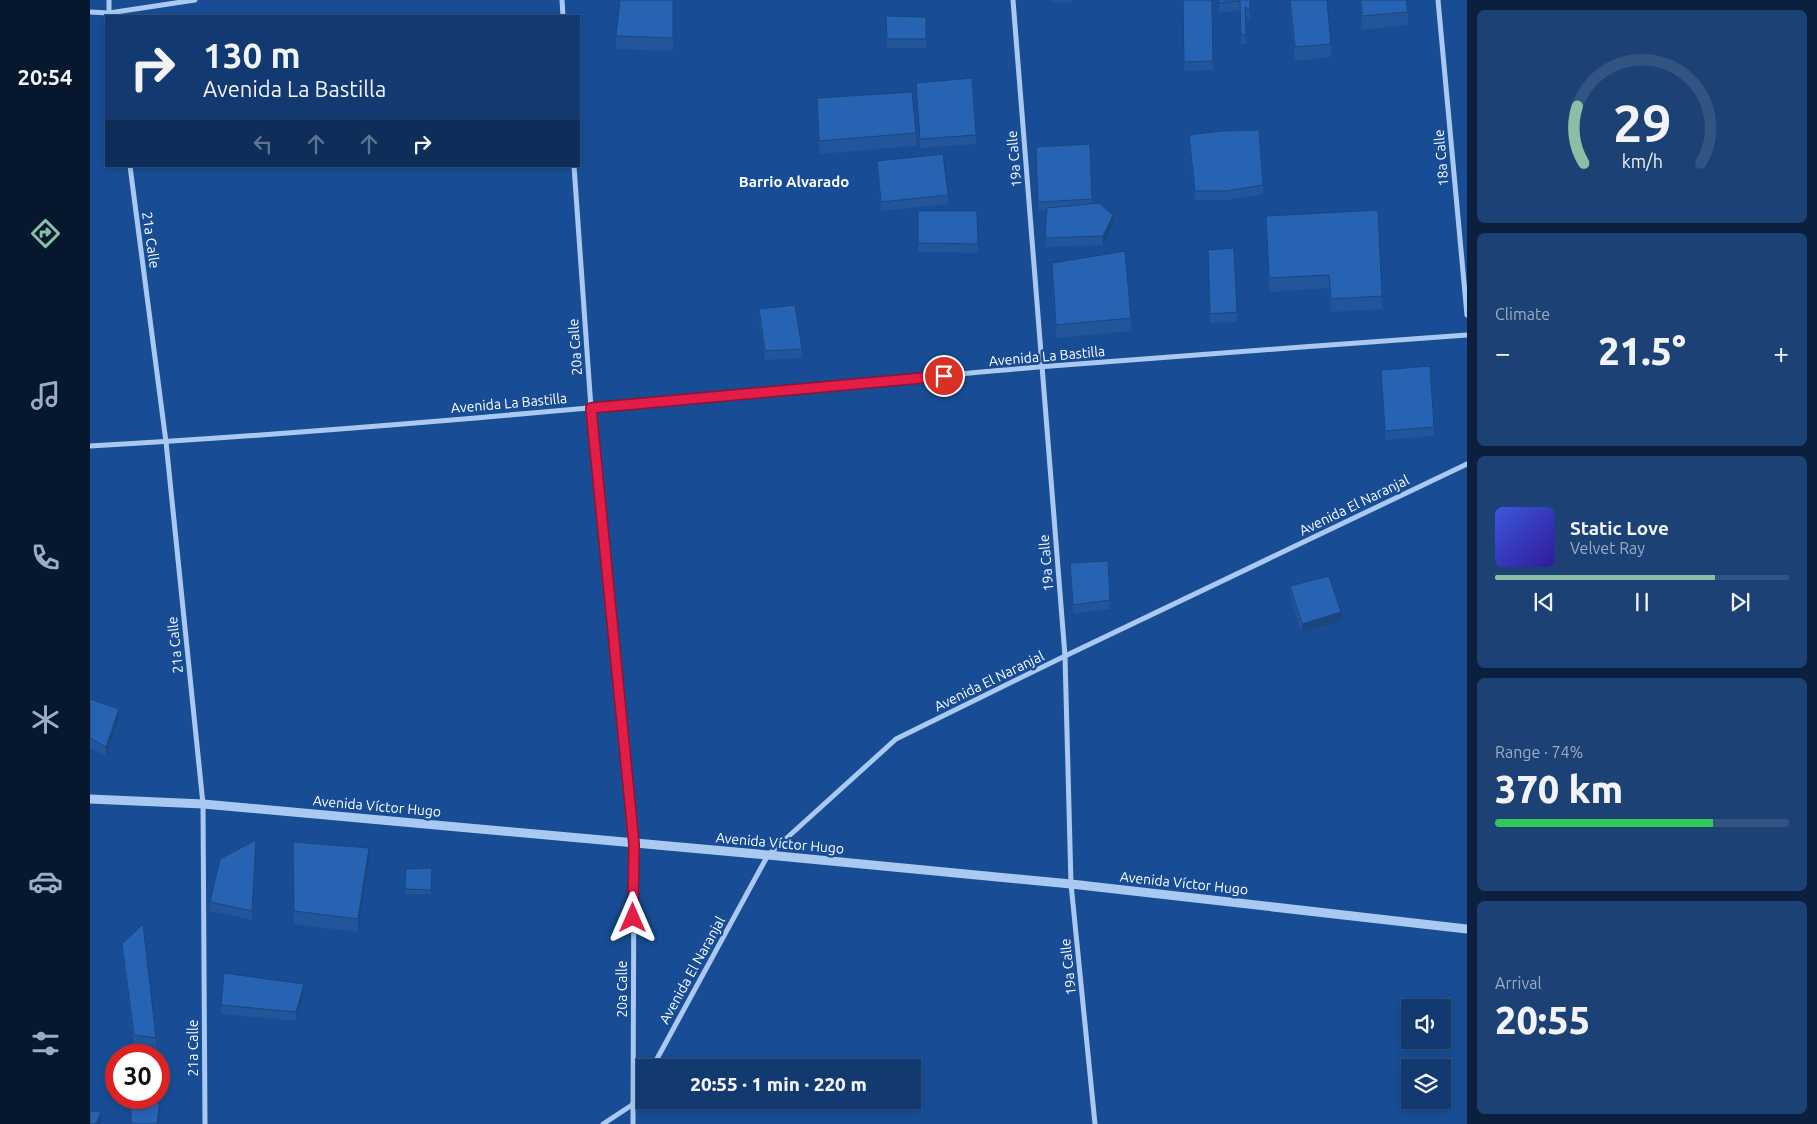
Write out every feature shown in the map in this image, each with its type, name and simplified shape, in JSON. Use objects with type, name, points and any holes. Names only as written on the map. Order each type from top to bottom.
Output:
[{"type":"street","points":[[109,0],[109,15]]},
{"type":"street","points":[[90,12],[109,15],[195,0]]},
{"type":"street","points":[[562,0],[563,15]]},
{"type":"street","name":"19a Calle","points":[[1013,0],[1065,656],[1071,884],[1095,1124]]},
{"type":"street","name":"18a Calle","points":[[1438,0],[1467,315]]},
{"type":"street","name":"21a Calle","points":[[130,167],[166,442],[203,804],[205,1124]]},
{"type":"street","name":"20a Calle","points":[[574,167],[591,408],[634,844],[633,1124]]},
{"type":"street","name":"Avenida La Bastilla","points":[[90,446],[166,442],[591,408],[1042,367],[1467,335]]},
{"type":"street","name":"Avenida El Naranjal","points":[[657,1059],[768,855],[896,739],[1467,464]]},
{"type":"street","name":"Avenida Víctor Hugo","points":[[90,799],[203,804],[768,855],[1071,884],[1467,929]]},
{"type":"street","points":[[603,1124],[632,1105],[636,1098]]},
{"type":"building","points":[[620,0],[673,0],[673,38],[616,36]]},
{"type":"building","points":[[1183,0],[1212,0],[1213,61],[1184,62]]},
{"type":"building","points":[[1219,0],[1250,0],[1250,10],[1245,7],[1246,35],[1241,35],[1240,1],[1219,3]]},
{"type":"building","points":[[1290,0],[1327,0],[1331,44],[1295,47]]},
{"type":"building","points":[[1361,0],[1406,0],[1408,12],[1362,16]]},
{"type":"building","points":[[886,16],[926,17],[926,39],[887,39]]},
{"type":"building","points":[[972,78],[976,135],[920,139],[916,83]]},
{"type":"building","points":[[912,92],[916,133],[819,141],[817,98]]},
{"type":"building","points":[[1259,130],[1263,185],[1226,191],[1195,191],[1189,135],[1222,131]]},
{"type":"building","points":[[1090,144],[1092,199],[1038,202],[1036,147]]},
{"type":"building","points":[[943,154],[948,195],[881,202],[877,161]]},
{"type":"building","points":[[1099,203],[1113,215],[1103,236],[1045,238],[1047,208]]},
{"type":"building","points":[[1378,210],[1382,296],[1331,299],[1329,275],[1269,278],[1266,216]]},
{"type":"building","points":[[918,211],[977,211],[978,244],[918,243]]},
{"type":"building","points":[[1234,248],[1237,312],[1210,314],[1208,250]]},
{"type":"building","points":[[1125,251],[1131,318],[1056,325],[1052,263]]},
{"type":"building","points":[[795,305],[802,349],[765,351],[759,309]]},
{"type":"building","points":[[1430,366],[1434,427],[1385,431],[1381,370]]},
{"type":"building","points":[[1108,561],[1110,600],[1073,605],[1070,563]]},
{"type":"building","points":[[1329,576],[1341,612],[1302,624],[1290,586]]},
{"type":"building","points":[[90,699],[119,709],[106,747],[90,738]]},
{"type":"building","points":[[256,840],[252,911],[210,902],[220,859]]},
{"type":"building","points":[[293,842],[369,848],[358,919],[294,911]]},
{"type":"building","points":[[432,868],[431,890],[405,889],[406,869]]},
{"type":"building","points":[[143,924],[156,1038],[134,1035],[122,944]]},
{"type":"building","points":[[224,973],[304,984],[296,1012],[221,1005]]},
{"type":"building","points":[[131,1109],[159,1109],[157,1124],[131,1124]]},
{"type":"building","points":[[90,1111],[101,1112],[96,1124],[90,1124]]},
{"type":"district","name":"Barrio Alvarado","points":[[794,181]]},
{"type":"route","points":[[633,918],[634,844],[591,408],[944,376]]}]
